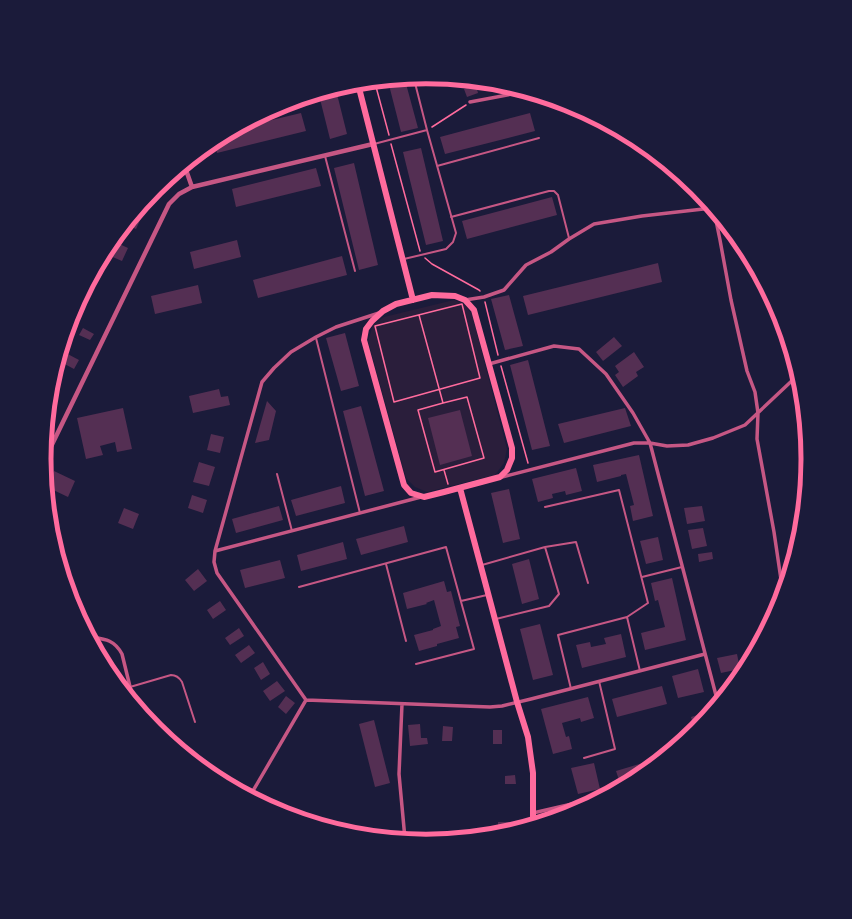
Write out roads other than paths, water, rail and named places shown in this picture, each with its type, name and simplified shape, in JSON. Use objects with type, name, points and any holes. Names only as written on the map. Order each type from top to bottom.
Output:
[{"type":"highway","points":[[360,91],[413,300]]},
{"type":"highway","points":[[432,295],[455,296],[465,300],[474,310],[512,448],[512,458],[507,470],[500,477],[424,497],[411,493],[404,485],[364,340],[366,329],[372,321],[384,311],[396,304],[432,295]]},
{"type":"highway","points":[[460,488],[517,702],[528,737],[534,773],[533,819]]},
{"type":"street","points":[[470,102],[510,94]]},
{"type":"street","points":[[52,445],[169,204],[179,194],[192,187],[373,144]]},
{"type":"street","points":[[187,172],[192,187]]},
{"type":"street","points":[[465,300],[484,297],[504,290],[526,265],[551,252],[594,224],[642,216],[705,209]]},
{"type":"street","points":[[716,222],[731,300],[758,412],[757,439],[781,580]]},
{"type":"street","points":[[306,700],[217,573],[214,562],[215,551],[262,382],[291,352],[316,337],[336,327],[384,311]]},
{"type":"street","points":[[489,364],[554,346],[579,349],[606,374],[633,413],[650,444],[716,697]]},
{"type":"street","points":[[500,477],[634,443],[667,446],[688,445],[713,438],[745,425],[793,380]]},
{"type":"street","points":[[215,551],[424,497]]},
{"type":"street","points":[[96,638],[110,641],[119,649],[122,654],[131,692]]},
{"type":"street","points":[[306,700],[490,707],[502,706],[705,654]]},
{"type":"street","points":[[252,792],[306,700]]},
{"type":"street","points":[[402,704],[399,774],[405,834]]},
{"type":"street","points":[[533,813],[577,803]]},
{"type":"lane","points":[[403,260],[446,249],[453,242],[456,232],[415,84]]},
{"type":"lane","points":[[373,144],[427,130]]},
{"type":"lane","points":[[437,166],[539,138]]},
{"type":"lane","points":[[324,155],[355,271]]},
{"type":"lane","points":[[451,217],[549,191],[554,191],[558,195],[569,239]]},
{"type":"lane","points":[[316,337],[360,513]]},
{"type":"lane","points":[[277,474],[292,531]]},
{"type":"lane","points":[[545,507],[619,490],[648,603],[627,617],[558,635],[571,689]]},
{"type":"lane","points":[[481,565],[545,547],[576,542],[588,583]]},
{"type":"lane","points":[[299,587],[446,547],[474,649],[416,664]]},
{"type":"lane","points":[[495,619],[549,606],[559,594],[545,547]]},
{"type":"lane","points":[[386,564],[406,641]]},
{"type":"lane","points":[[642,577],[682,567]]},
{"type":"lane","points":[[461,601],[488,595]]},
{"type":"lane","points":[[627,617],[640,671]]},
{"type":"lane","points":[[130,687],[171,675],[176,676],[181,679],[195,722]]},
{"type":"lane","points":[[584,758],[615,749],[599,682]]}]
